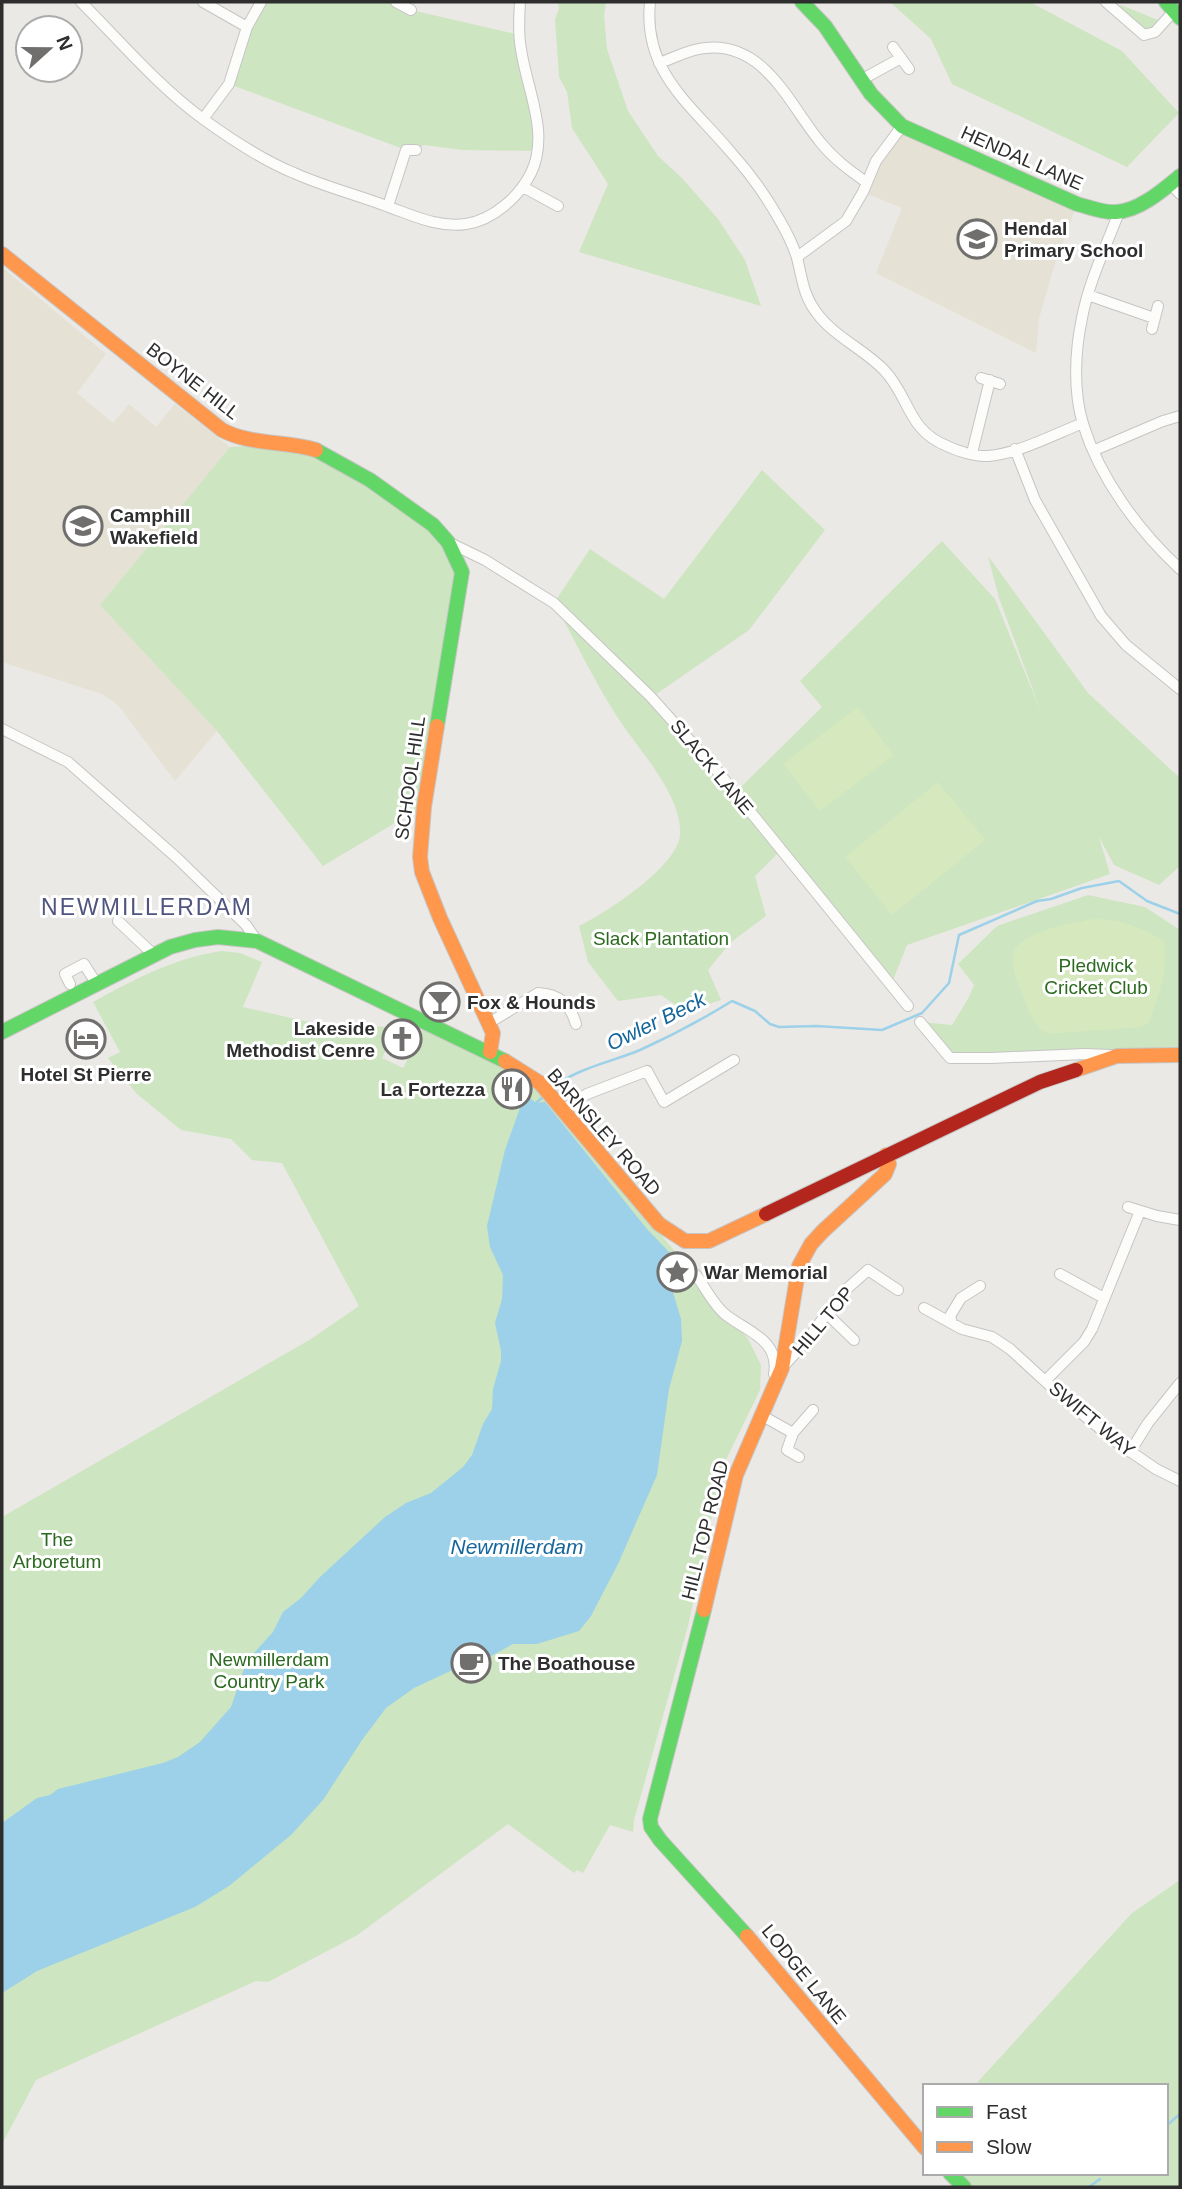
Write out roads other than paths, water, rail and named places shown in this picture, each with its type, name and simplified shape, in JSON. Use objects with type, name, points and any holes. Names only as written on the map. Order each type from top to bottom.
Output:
[{"type":"street","points":[[81,2],[157,80],[203,119],[253,152],[291,172],[424,220],[447,225],[467,224],[499,210],[523,187],[538,151],[540,132],[520,48],[520,2]]},
{"type":"street","points":[[203,2],[247,27]]},
{"type":"street","points":[[203,119],[229,84],[247,27],[261,2]]},
{"type":"street","points":[[397,2],[411,10]]},
{"type":"street","points":[[650,2],[648,19],[651,43],[670,85],[728,148],[764,194],[789,237],[808,302],[818,316],[884,369],[894,381],[918,427],[930,438],[947,447],[986,457],[1083,423]]},
{"type":"street","name":"HENDAL LANE","points":[[802,2],[826,27],[888,116],[902,126],[1077,204],[1107,212],[1119,212]]},
{"type":"street","points":[[1106,2],[1144,35],[1155,32],[1173,10]]},
{"type":"street","points":[[893,47],[909,69]]},
{"type":"street","points":[[659,63],[704,48],[728,49],[749,57],[771,75],[837,161],[866,181]]},
{"type":"street","points":[[861,80],[901,58]]},
{"type":"street","points":[[797,257],[846,221],[863,192],[876,161],[902,126]]},
{"type":"street","points":[[388,206],[406,150],[416,150]]},
{"type":"street","points":[[1177,185],[1119,212],[1088,295],[1076,354],[1083,423],[1106,475],[1134,517],[1164,555],[1180,569]]},
{"type":"street","points":[[523,187],[558,206]]},
{"type":"street","name":"BOYNE HILL","points":[[2,254],[222,430],[234,437],[315,449],[370,480],[416,511],[448,542]]},
{"type":"street","points":[[1088,295],[1153,323],[1158,306]]},
{"type":"street","points":[[972,453],[990,381]]},
{"type":"street","points":[[1095,450],[1180,416]]},
{"type":"street","points":[[1015,449],[1035,500],[1101,616],[1126,645],[1180,689]]},
{"type":"street","points":[[448,542],[462,572],[471,562],[485,560]]},
{"type":"street","name":"SLACK LANE","points":[[448,542],[485,560],[554,603],[651,697],[717,771],[908,1006]]},
{"type":"street","name":"SCHOOL HILL","points":[[462,572],[421,825],[420,857],[431,896],[494,1033],[490,1052]]},
{"type":"street","points":[[2,729],[68,762],[177,858],[246,925],[257,940]]},
{"type":"street","points":[[118,921],[153,954]]},
{"type":"street","name":"BARNSLEY ROAD","points":[[2,1032],[180,942],[206,936],[230,935],[257,940],[490,1052],[526,1073],[564,1109],[659,1224],[676,1236],[691,1242],[709,1241],[1040,1082],[1117,1056],[1180,1055]]},
{"type":"street","points":[[70,984],[65,974],[84,964],[96,983]]},
{"type":"street","points":[[489,1023],[538,993],[559,997],[568,1005],[576,1025]]},
{"type":"street","points":[[920,1021],[950,1058],[1085,1054],[1117,1056]]},
{"type":"street","points":[[564,1109],[587,1094],[647,1071],[663,1102],[734,1059]]},
{"type":"street","name":"HILL TOP ROAD","points":[[651,1827],[651,1812],[691,1667],[736,1475],[782,1368],[799,1266],[822,1231],[885,1174],[889,1164],[886,1156]]},
{"type":"street","points":[[1128,1207],[1180,1220]]},
{"type":"street","points":[[1046,1380],[1084,1342],[1140,1211]]},
{"type":"street","name":"HILL TOP","points":[[782,1368],[808,1339],[841,1294],[868,1270],[898,1290]]},
{"type":"street","points":[[696,1275],[724,1314],[756,1333],[771,1350],[776,1362],[772,1387]]},
{"type":"street","points":[[1065,1282],[1104,1298]]},
{"type":"street","points":[[952,1324],[950,1316],[961,1298],[980,1286]]},
{"type":"street","name":"SWIFT WAY","points":[[924,1308],[962,1329],[992,1337],[1000,1342],[1046,1380],[1091,1423],[1130,1452],[1180,1481]]},
{"type":"street","points":[[825,1313],[855,1340]]},
{"type":"street","points":[[1002,1359],[1010,1349]]},
{"type":"street","points":[[1130,1452],[1180,1383]]},
{"type":"street","points":[[799,1457],[787,1450],[793,1433],[813,1410]]},
{"type":"street","points":[[761,1415],[793,1433]]},
{"type":"street","name":"LODGE LANE","points":[[651,1827],[745,1933],[923,2146]]},
{"type":"water","name":"Newmillerdam","points":[[525,1094],[536,1103],[545,1102],[647,1229],[669,1252],[666,1269],[681,1319],[682,1341],[669,1389],[657,1475],[618,1564],[591,1616],[579,1631],[537,1644],[513,1644],[482,1661],[466,1658],[461,1660],[459,1667],[414,1688],[386,1708],[323,1800],[291,1835],[229,1886],[195,1907],[37,1971],[2,1993],[2,1823],[37,1798],[50,1795],[58,1789],[163,1763],[178,1757],[200,1742],[231,1707],[244,1669],[253,1654],[273,1632],[283,1612],[385,1517],[406,1503],[431,1493],[463,1467],[472,1455],[483,1424],[492,1409],[493,1389],[501,1361],[495,1323],[502,1299],[503,1275],[490,1247],[487,1226],[505,1150]]},
{"type":"waterway","name":"Owler Beck","points":[[554,1087],[584,1070],[663,1039],[732,1001],[755,1011],[770,1024],[779,1027],[882,1030],[922,1013],[949,983],[959,935],[1037,901],[1082,888],[1119,881],[1147,901],[1180,914]]},
{"type":"waterway","name":"Owler Beck","points":[[536,1103],[544,1096]]},
{"type":"waterway","points":[[1168,2124],[1180,2114]]},
{"type":"waterway","points":[[1089,2187],[1100,2179]]},
{"type":"place","name":"Hendal Primary School","points":[[977,239]]},
{"type":"place","name":"Camphill Wakefield","points":[[83,526]]},
{"type":"place","name":"Fox & Hounds","points":[[440,1002]]},
{"type":"place","name":"Hotel St Pierre","points":[[86,1039]]},
{"type":"place","name":"Lakeside Methodist Cenre","points":[[402,1039]]},
{"type":"place","name":"La Fortezza","points":[[512,1089]]},
{"type":"place","name":"War Memorial","points":[[677,1272]]},
{"type":"place","name":"The Boathouse","points":[[471,1663]]},
{"type":"district","name":"NEWMILLERDAM","points":[[147,907]]},
{"type":"park label","name":"Slack Plantation","points":[[661,938]]},
{"type":"park label","name":"Pledwick Cricket Club","points":[[1096,976]]},
{"type":"park label","name":"The Arboretum","points":[[57,1550]]},
{"type":"park label","name":"Newmillerdam Country Park","points":[[269,1670]]}]
